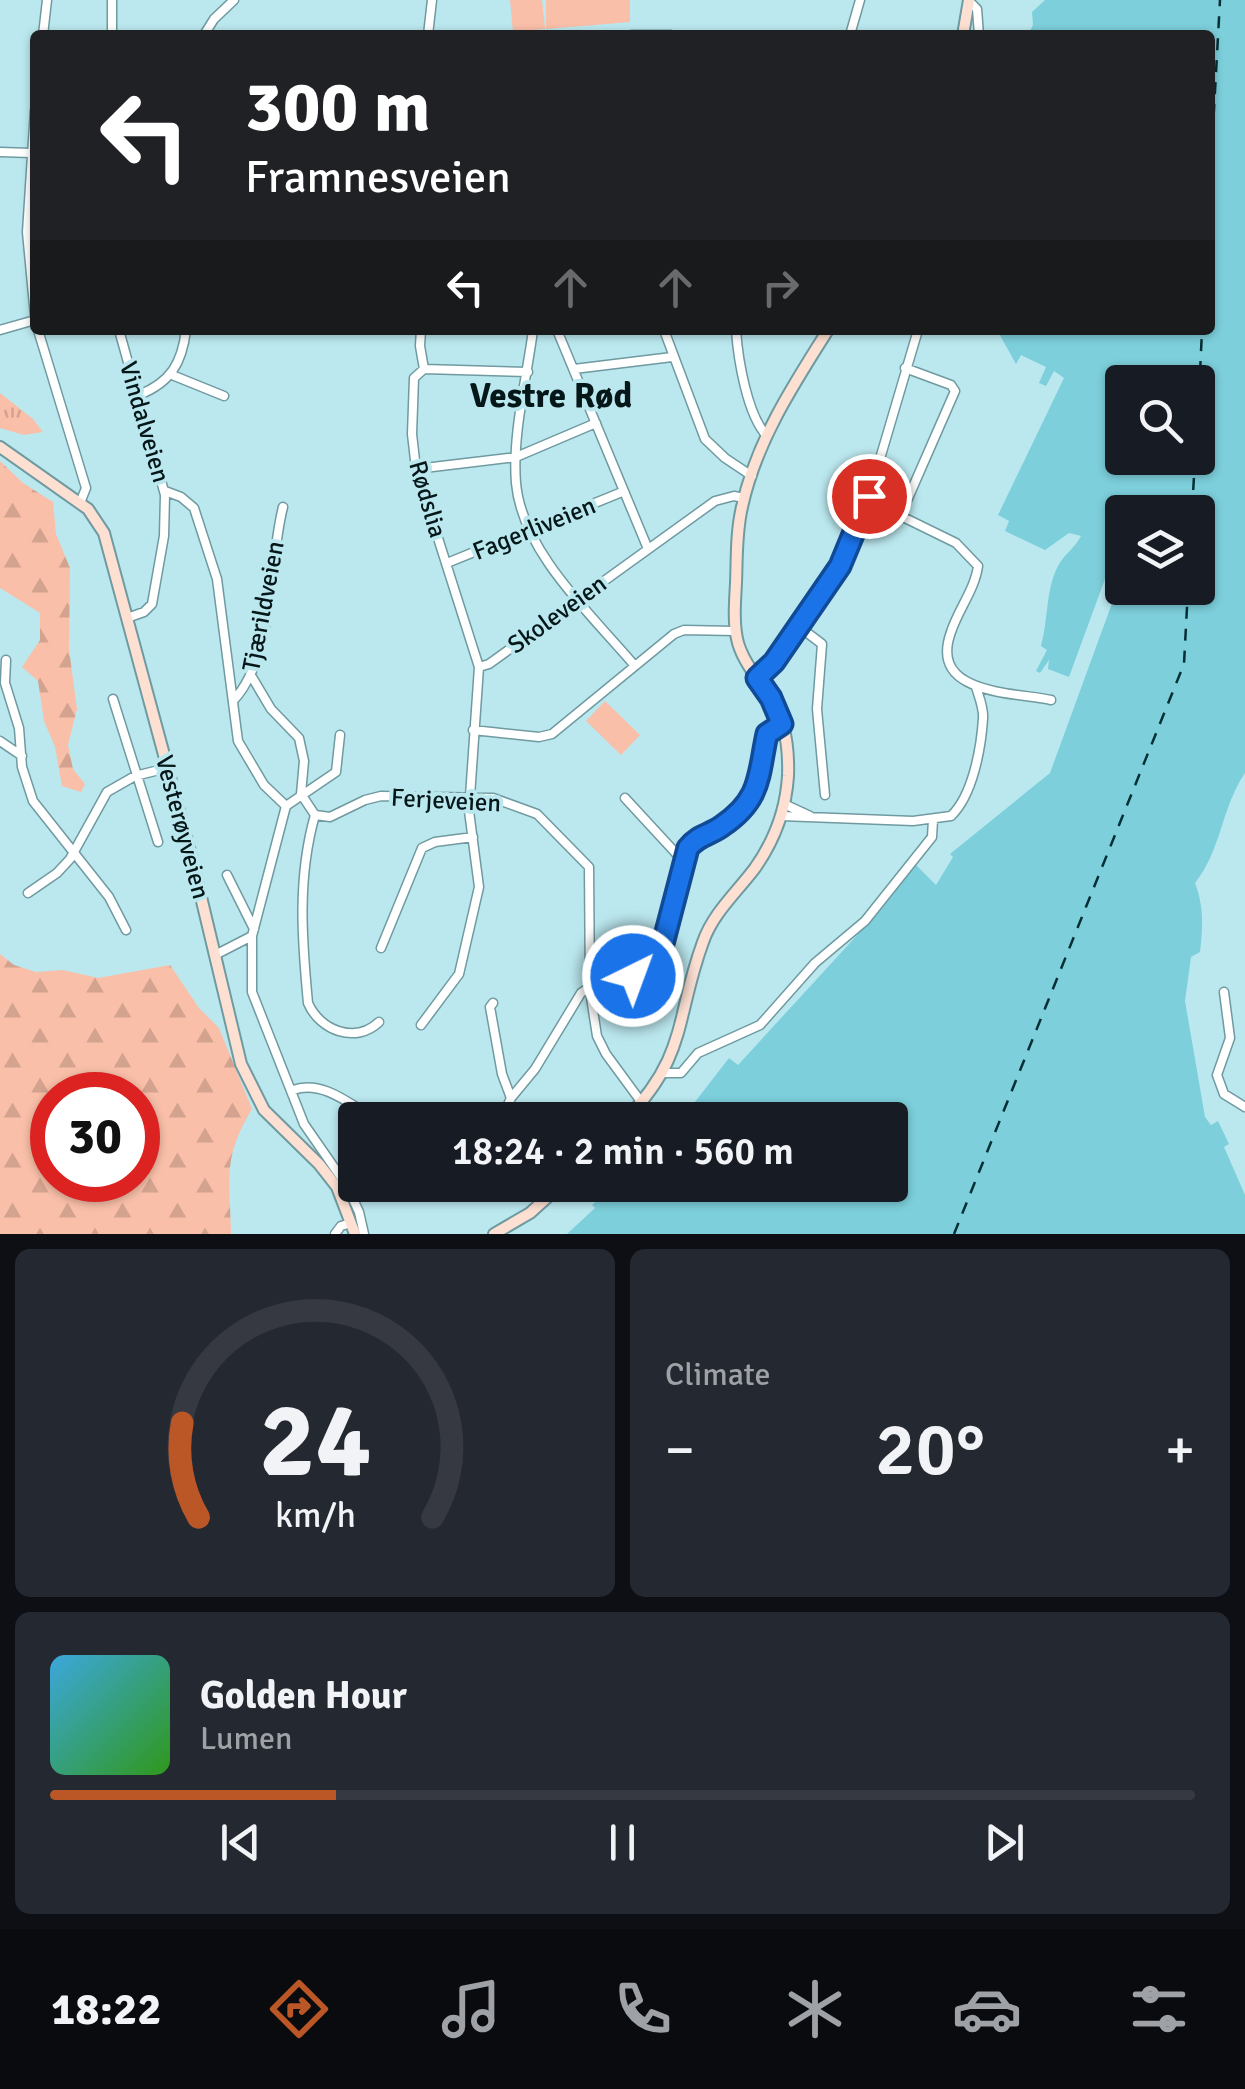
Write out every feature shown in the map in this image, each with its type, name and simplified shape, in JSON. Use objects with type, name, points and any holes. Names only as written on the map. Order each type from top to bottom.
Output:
[{"type":"main road","points":[[963,30],[969,1]]},
{"type":"main road","points":[[643,1102],[666,1068],[708,929],[767,849],[782,810],[788,756],[782,724],[739,646],[736,631],[737,546],[744,498],[767,436],[825,335]]},
{"type":"main road","name":"Vesterøyveien","points":[[0,447],[80,503],[104,533],[216,955],[241,1064],[264,1110],[329,1176],[342,1196],[353,1230]]},
{"type":"main road","points":[[494,1234],[542,1202]]},
{"type":"street","points":[[44,30],[47,0]]},
{"type":"street","points":[[112,0],[112,30]]},
{"type":"street","points":[[207,30],[234,0]]},
{"type":"street","points":[[429,30],[432,0]]},
{"type":"street","points":[[851,30],[860,0]]},
{"type":"street","points":[[969,1],[977,9],[979,30]]},
{"type":"street","points":[[0,152],[30,152]]},
{"type":"street","points":[[30,202],[30,264]]},
{"type":"street","points":[[0,330],[30,320]]},
{"type":"street","points":[[40,335],[86,488],[80,503]]},
{"type":"street","name":"Vindalveien","points":[[121,335],[165,491],[164,536],[152,604],[144,612],[127,618]]},
{"type":"street","points":[[139,395],[172,375],[185,335]]},
{"type":"street","name":"Rødslia","points":[[420,335],[424,370],[414,378],[413,392],[416,469],[479,667]]},
{"type":"street","points":[[532,335],[516,457],[516,482],[528,530],[578,600],[635,666]]},
{"type":"street","points":[[559,335],[648,550]]},
{"type":"street","points":[[665,335],[705,439],[724,458],[752,476]]},
{"type":"street","points":[[736,335],[754,416],[767,436]]},
{"type":"street","points":[[754,674],[774,658],[835,574],[854,537],[916,335]]},
{"type":"street","points":[[574,369],[672,358]]},
{"type":"street","points":[[904,368],[954,388],[952,402],[902,512],[905,518],[956,543],[978,566],[948,644],[954,669],[976,687],[1051,700]]},
{"type":"street","points":[[424,370],[528,372]]},
{"type":"street","points":[[172,375],[224,396]]},
{"type":"street","points":[[416,469],[516,457],[596,423]]},
{"type":"street","points":[[165,491],[194,508],[217,578],[236,729],[246,757],[264,785],[286,806]]},
{"type":"street","name":"Fagerliveien","points":[[446,563],[622,492]]},
{"type":"street","name":"Skoleveien","points":[[421,1026],[456,980],[479,887],[469,796],[479,667],[715,501],[726,496],[744,498]]},
{"type":"street","name":"Tjærildveien","points":[[233,700],[252,678],[283,507]]},
{"type":"street","points":[[796,625],[819,640],[823,652],[817,709],[825,795]]},
{"type":"street","points":[[473,730],[539,737],[552,734],[678,632],[736,631]]},
{"type":"street","points":[[6,660],[4,683],[19,728],[33,801],[109,896],[126,930]]},
{"type":"street","points":[[252,678],[270,709],[299,738],[304,761],[301,794],[315,815],[302,870],[308,1004],[313,1014],[333,1031],[364,1032],[380,1022]]},
{"type":"street","points":[[782,810],[810,816],[933,820],[956,812],[968,788],[983,718],[976,687]]},
{"type":"street","points":[[113,699],[158,842]]},
{"type":"street","points":[[509,1102],[590,984],[633,976],[660,955],[684,862],[694,840],[721,827],[748,801],[763,768],[767,734],[782,724]]},
{"type":"street","points":[[340,735],[336,772],[286,806],[253,933],[252,992],[304,1124],[354,1200],[364,1234]]},
{"type":"street","points":[[0,741],[22,756]]},
{"type":"street","points":[[28,893],[57,872],[74,851],[107,792],[135,776],[167,768]]},
{"type":"street","name":"Ferjeveien","points":[[315,815],[330,816],[381,796],[469,796],[506,801],[537,814],[586,860],[591,881],[590,984],[597,1036],[641,1102]]},
{"type":"street","points":[[625,798],[684,862]]},
{"type":"street","points":[[666,1068],[682,1073],[698,1052],[747,1032],[770,1016],[815,963],[878,906],[932,838],[933,820]]},
{"type":"street","points":[[381,948],[422,848],[473,836]]},
{"type":"street","points":[[228,875],[253,933]]},
{"type":"street","points":[[216,955],[253,933]]},
{"type":"street","points":[[1224,992],[1230,1038],[1217,1075],[1224,1094],[1245,1106]]},
{"type":"street","points":[[494,1003],[490,1008],[494,1034],[511,1098]]},
{"type":"street","points":[[292,1090],[312,1087],[347,1102]]},
{"type":"street","points":[[335,1234],[341,1226],[353,1230]]},
{"type":"green space","points":[[510,0],[542,0],[545,29],[513,30]]},
{"type":"green space","points":[[546,0],[630,0],[630,22],[546,29]]},
{"type":"green space","points":[[0,393],[43,432],[24,435],[0,428]]},
{"type":"green space","points":[[0,461],[23,483],[53,502],[56,534],[70,568],[69,649],[77,709],[68,745],[73,769],[85,784],[81,792],[62,786],[55,747],[44,721],[38,681],[22,667],[40,640],[40,613],[0,588]]},
{"type":"green space","points":[[605,701],[640,735],[621,755],[586,721]]},
{"type":"green space","points":[[0,954],[14,965],[36,972],[63,970],[98,978],[170,965],[199,1008],[219,1028],[252,1109],[232,1156],[231,1234],[0,1234]]},
{"type":"water","points":[[1045,0],[1245,0],[1245,773],[1211,857],[1195,883],[1201,909],[1201,943],[1200,952],[1191,957],[1185,1001],[1205,1117],[1211,1125],[1218,1121],[1229,1144],[1224,1147],[1245,1195],[1245,1234],[567,1234],[595,1208],[592,1205],[595,1202],[908,1202],[908,1102],[695,1102],[729,1058],[738,1065],[916,865],[936,885],[953,857],[950,854],[1050,773],[1111,605],[1215,605],[1215,495],[1105,495],[1105,579],[1069,677],[1048,669],[1049,660],[1040,673],[1036,671],[1047,650],[1041,646],[1053,577],[1081,536],[1069,533],[1045,550],[1005,531],[1009,521],[998,515],[1064,378],[1054,371],[1046,386],[1039,383],[1046,367],[1021,355],[1016,364],[1000,335],[1215,335],[1215,30],[1030,30],[1032,12]]},
{"type":"ferry route","points":[[1215,91],[1220,0]]},
{"type":"ferry route","points":[[1200,365],[1202,335]]},
{"type":"ferry route","points":[[1193,495],[1194,475]]},
{"type":"ferry route","points":[[954,1234],[1184,664],[1187,605]]},
{"type":"district","name":"Vestre Rød","points":[[551,395]]},
{"type":"route","points":[[633,976],[660,955],[688,848],[699,836],[713,832],[736,815],[759,782],[767,734],[782,724],[757,678],[774,662],[840,566],[869,496]]}]
